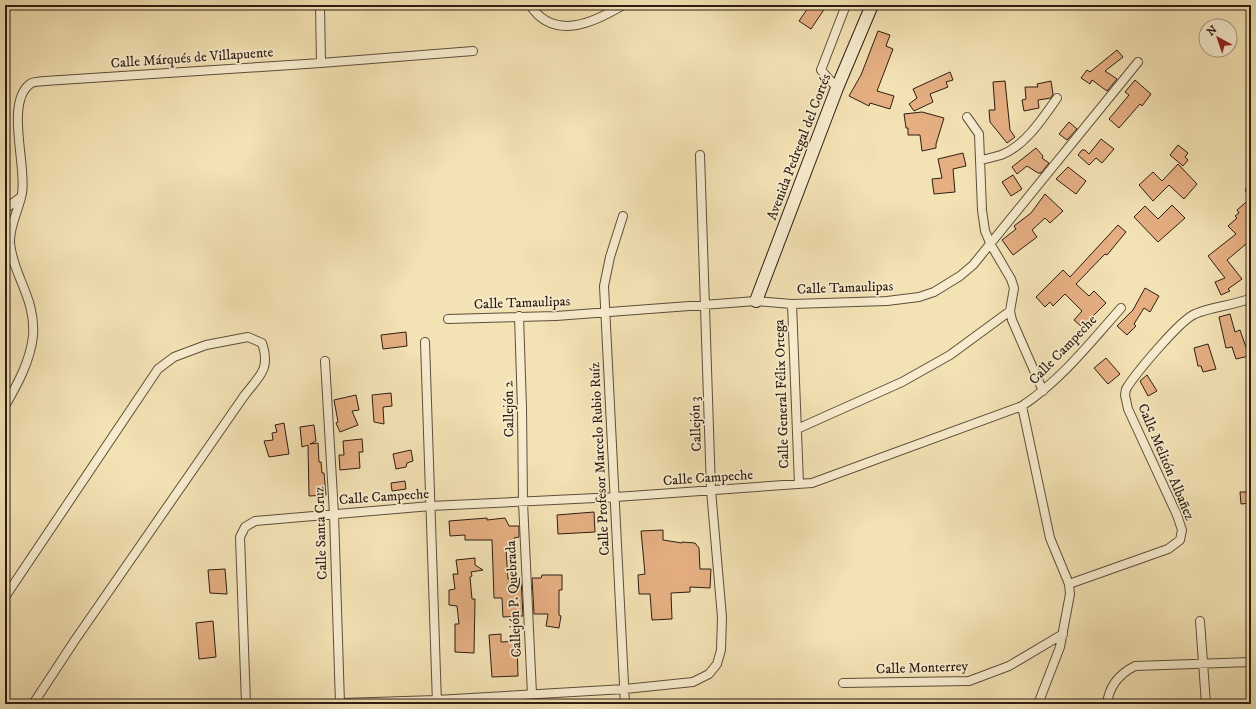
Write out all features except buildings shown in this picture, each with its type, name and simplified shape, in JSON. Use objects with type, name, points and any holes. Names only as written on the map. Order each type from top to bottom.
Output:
[{"type":"street","points":[[320,5],[321,63]]},
{"type":"street","points":[[530,5],[536,13],[550,22],[574,26],[598,20],[623,5]]},
{"type":"street","points":[[837,88],[821,70],[846,5]]},
{"type":"street","name":"Avenida Pedregal del Cortés","points":[[756,302],[837,88],[872,5]]},
{"type":"street","name":"Calle Márqués de Villapuente","points":[[5,406],[18,384],[28,360],[33,337],[33,320],[29,299],[14,260],[10,243],[11,230],[21,197],[23,176],[18,142],[19,109],[23,92],[34,82],[321,63],[473,51]]},
{"type":"street","name":"Calle Tamaulipas","points":[[448,319],[556,316],[605,311],[756,302],[792,304],[853,303],[919,297],[934,292],[960,276],[973,265],[991,245],[1019,206],[1138,62]]},
{"type":"street","points":[[980,160],[1002,155],[1020,144],[1043,118],[1057,98]]},
{"type":"street","points":[[967,117],[979,134],[982,210],[986,231],[991,245],[1012,279],[1014,288],[1010,311],[1020,340],[1043,391]]},
{"type":"street","name":"Callejón 3","points":[[311,704],[436,702],[532,694],[625,689],[693,682],[709,674],[717,664],[721,650],[722,617],[711,490],[700,155]]},
{"type":"street","points":[[5,209],[21,197]]},
{"type":"street","name":"Calle Profesor Marcelo Rubio Ruíz","points":[[623,216],[605,278],[605,311],[626,704]]},
{"type":"street","name":"Calle Melitón Albañez","points":[[1069,584],[1168,549],[1180,540],[1182,530],[1177,515],[1128,409],[1125,395],[1126,389],[1181,324],[1192,315],[1207,309],[1239,304],[1251,298]]},
{"type":"street","name":"Calle General Félix Ortega","points":[[792,304],[799,484]]},
{"type":"street","name":"Calle Campeche","points":[[246,704],[240,537],[245,527],[255,521],[431,506],[616,497],[799,484],[824,479],[1022,406],[1043,391],[1069,367],[1121,308]]},
{"type":"street","points":[[797,429],[902,382],[950,356],[1010,311]]},
{"type":"street","name":"Callejón 2","points":[[519,316],[523,502]]},
{"type":"street","points":[[5,597],[158,369],[174,357],[206,345],[248,337],[262,343],[266,356],[265,369],[244,396],[75,640],[33,704]]},
{"type":"street","points":[[425,342],[436,702]]},
{"type":"street","name":"Calle Santa Cruz","points":[[325,361],[334,514],[340,704]]},
{"type":"street","points":[[1022,406],[1050,538],[1069,584],[1069,604],[1063,634],[1052,671],[1038,704]]},
{"type":"street","name":"Callejón P. Quebrada","points":[[523,502],[532,694]]},
{"type":"street","points":[[1200,621],[1206,704]]},
{"type":"street","name":"Calle Monterrey","points":[[843,683],[969,681],[1009,666],[1063,634]]},
{"type":"street","points":[[1107,704],[1111,688],[1123,672],[1135,666],[1251,662]]}]
